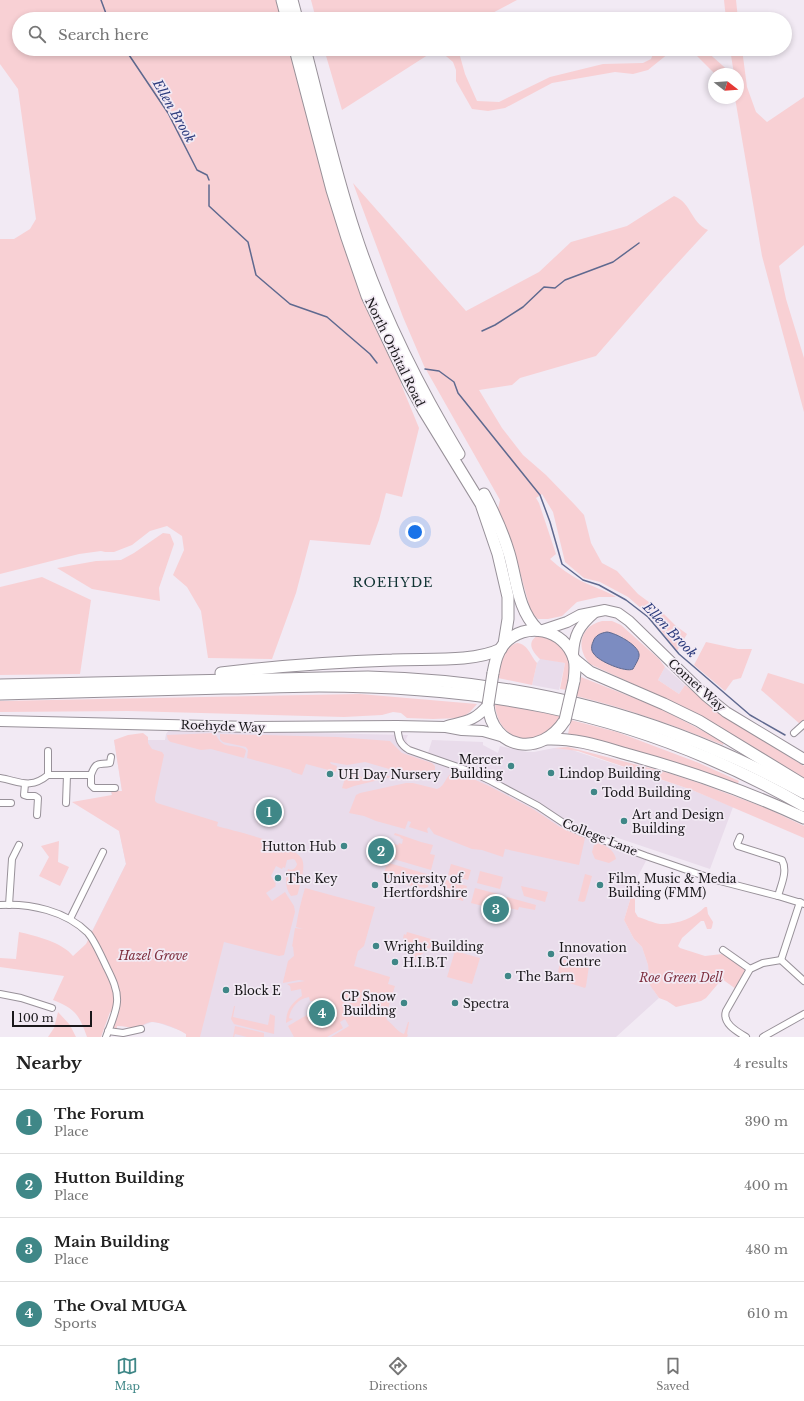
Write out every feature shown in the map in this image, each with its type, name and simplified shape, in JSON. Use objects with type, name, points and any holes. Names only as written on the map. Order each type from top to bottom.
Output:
[{"type":"highway","points":[[282,0],[285,12]]},
{"type":"highway","points":[[292,0],[295,12]]},
{"type":"highway","name":"North Orbital Road","points":[[297,56],[346,238],[367,296],[408,382],[424,412],[481,504],[489,526],[502,569],[508,597],[508,619],[502,646]]},
{"type":"highway","name":"North Orbital Road","points":[[307,56],[343,195],[355,234],[376,290],[416,377],[493,511],[509,554],[524,611],[532,624],[540,630]]},
{"type":"highway","points":[[172,680],[227,672],[314,664],[474,658],[493,653],[502,646],[519,633],[540,630],[557,636],[564,642],[573,657],[576,668],[565,720],[555,734],[547,739],[533,744],[518,743],[504,737],[492,723],[488,705],[495,664],[502,646]]},
{"type":"highway","points":[[573,657],[590,672],[699,721],[802,784]]},
{"type":"highway","points":[[0,685],[316,677],[398,677],[465,682],[550,696],[616,713],[671,731],[751,765],[804,793]]},
{"type":"highway","points":[[0,694],[320,686],[412,690],[470,695],[546,708],[602,720],[648,735],[729,767],[804,806]]},
{"type":"highway","points":[[547,739],[560,738],[578,740],[674,767],[741,790],[804,818]]},
{"type":"main road","name":"Comet Way","points":[[540,630],[567,622],[580,615],[595,611],[612,611],[624,616],[705,695],[726,712],[804,759]]},
{"type":"main road","points":[[573,657],[573,643],[577,632],[583,622],[595,611]]},
{"type":"main road","name":"Roehyde Way","points":[[446,727],[474,718],[481,714],[488,705]]},
{"type":"main road","name":"Roehyde Way","points":[[0,721],[252,727],[446,727],[462,730],[483,731],[504,737]]},
{"type":"street","points":[[794,732],[804,724]]},
{"type":"street","name":"College Lane","points":[[398,726],[399,740],[402,746],[472,772],[491,781],[538,806],[568,826],[646,856],[716,880],[802,903]]},
{"type":"street","points":[[48,751],[48,775]]},
{"type":"street","points":[[111,757],[110,763],[98,763],[95,766],[91,775],[91,785],[94,788],[115,788]]},
{"type":"street","points":[[0,778],[30,784],[48,775],[91,775]]},
{"type":"street","points":[[66,803],[67,775]]},
{"type":"street","points":[[25,784],[24,795],[35,796],[38,798],[37,815]]},
{"type":"street","points":[[0,803],[10,803]]},
{"type":"street","points":[[740,837],[737,844],[738,846],[782,860],[785,865],[778,896]]},
{"type":"street","points":[[9,905],[12,859],[19,845]]},
{"type":"street","points":[[70,919],[103,852]]},
{"type":"street","points":[[781,960],[802,903]]},
{"type":"street","points":[[0,905],[32,907],[70,919],[88,934],[102,958],[116,990],[117,1003],[107,1034],[123,1033],[142,1029]]},
{"type":"street","points":[[723,950],[750,969]]},
{"type":"street","points":[[746,1037],[726,1021],[725,1016],[750,969],[763,963],[781,960]]},
{"type":"street","points":[[781,960],[804,980]]},
{"type":"street","points":[[0,994],[21,998],[52,1008]]},
{"type":"street","points":[[763,1037],[804,1014]]},
{"type":"shaded area","points":[[541,658],[565,663],[559,690],[532,685],[537,663]]},
{"type":"shaded area","points":[[665,667],[685,685],[679,694],[658,680]]},
{"type":"shaded area","name":"University of Hertfordshire","points":[[169,730],[408,735],[406,739],[408,745],[428,753],[432,740],[483,742],[483,745],[498,753],[500,746],[527,752],[554,748],[572,750],[692,790],[733,807],[710,869],[612,836],[614,841],[647,859],[636,880],[624,920],[634,939],[642,947],[654,991],[659,998],[616,1037],[186,1037],[186,1034],[182,1031],[159,1023],[152,1022],[139,1027],[129,1027],[90,935],[126,864],[111,791],[122,791],[114,740],[165,740],[166,734]]},
{"type":"green space","points":[[0,0],[277,0],[280,12],[12,12],[12,56],[292,56],[311,125],[318,160],[332,204],[403,382],[401,384],[419,428],[402,497],[386,493],[379,520],[370,545],[310,540],[296,593],[272,659],[208,658],[201,611],[187,587],[173,575],[184,550],[182,536],[167,526],[150,531],[132,545],[114,552],[101,551],[79,554],[0,574],[0,239],[14,239],[30,229],[36,219],[18,89],[0,64]]},
{"type":"green space","points":[[311,0],[517,0],[494,12],[314,12]]},
{"type":"green space","points":[[724,0],[736,0],[737,12],[725,12]]},
{"type":"green space","points":[[326,56],[426,56],[342,110]]},
{"type":"green space","points":[[446,56],[460,56],[465,74],[477,101],[499,102],[550,77],[603,64],[643,63],[651,59],[652,56],[665,56],[648,70],[633,74],[615,72],[552,83],[505,108],[488,111],[472,109],[456,81],[456,70],[453,62]]},
{"type":"green space","points":[[697,56],[712,56],[725,68],[709,68]]},
{"type":"green space","points":[[731,56],[743,56],[747,87],[756,112],[767,122],[804,97],[804,245],[779,266],[786,299],[804,358],[804,412],[762,256],[736,104],[744,104],[744,68],[733,68]]},
{"type":"green space","points":[[353,183],[466,311],[539,272],[571,242],[627,226],[674,196],[684,203],[702,227],[708,230],[596,356],[520,378],[512,385],[479,390],[502,428],[523,455],[546,475],[584,515],[591,543],[602,563],[617,571],[638,594],[661,611],[676,626],[687,634],[677,651],[649,615],[628,597],[600,582],[584,578],[565,562],[553,512],[542,494],[536,498],[556,554],[550,559],[577,579],[616,597],[599,597],[577,602],[562,616],[548,619],[538,619],[531,612],[516,558],[498,509],[500,500],[424,366],[403,317]]},
{"type":"green space","points":[[163,533],[170,534],[174,544],[159,588],[160,601],[92,589],[57,568],[96,561],[121,560]]},
{"type":"green space","points":[[42,577],[91,600],[80,674],[0,675],[0,587]]},
{"type":"green space","points":[[602,621],[612,621],[621,625],[659,659],[665,667],[658,680],[679,694],[685,685],[732,721],[804,766],[804,780],[674,703],[590,664],[585,658],[581,645],[582,638],[585,633],[595,624]],"holes":[[[607,632],[621,636],[638,651],[639,656],[633,669],[628,670],[601,660],[598,635]]]},
{"type":"green space","points":[[537,636],[548,638],[556,642],[562,647],[566,654],[569,662],[569,680],[567,690],[560,689],[565,663],[540,659],[531,645]]},
{"type":"green space","points":[[706,642],[738,649],[752,649],[741,678],[733,680],[725,691],[694,665]]},
{"type":"green space","points":[[517,643],[524,645],[537,663],[532,685],[498,678],[499,668],[505,653],[508,648]]},
{"type":"green space","points":[[768,673],[804,684],[804,720],[800,724],[761,690]]},
{"type":"green space","points":[[581,677],[659,708],[724,742],[723,745],[650,718],[576,696]]},
{"type":"green space","points":[[360,694],[477,704],[470,712],[461,718],[433,719],[407,718],[401,713],[393,712],[382,715],[344,717],[128,711],[0,712],[0,701]]},
{"type":"green space","points":[[495,704],[561,716],[553,727],[543,734],[533,738],[522,738],[512,735],[504,728],[498,718]]},
{"type":"green space","points":[[571,720],[617,732],[699,763],[739,781],[737,785],[689,768],[568,734]]},
{"type":"green space","name":"Hazel Grove","points":[[143,733],[148,737],[148,743],[152,749],[162,752],[164,755],[155,797],[155,801],[157,803],[218,822],[217,826],[277,844],[297,854],[302,859],[303,863],[302,876],[297,895],[291,896],[286,883],[288,869],[294,869],[297,864],[293,859],[287,860],[285,868],[283,867],[282,869],[276,866],[271,876],[276,886],[266,893],[272,901],[285,892],[294,906],[295,912],[284,955],[279,956],[224,942],[200,1037],[186,1037],[186,1034],[179,1030],[154,1022],[150,1022],[136,1028],[117,1026],[117,1030],[112,1027],[117,1014],[110,1012],[101,1037],[87,1037],[79,1018],[75,1013],[66,1006],[53,1000],[64,976],[0,967],[0,958],[16,959],[19,932],[56,943],[73,956],[86,944],[126,864],[119,831],[72,802],[112,795],[111,791],[122,791],[114,740],[128,735]]},
{"type":"green space","points":[[215,733],[218,739],[224,744],[245,749],[246,751],[244,758],[211,749],[201,750],[171,742],[168,740],[167,736],[167,735]]},
{"type":"green space","points":[[220,734],[337,737],[390,741],[402,753],[432,763],[435,766],[435,771],[431,776],[427,777],[413,773],[403,773],[365,762],[347,765],[330,762],[331,764],[337,766],[336,772],[306,764],[302,775],[292,772],[291,770],[247,758],[248,750],[246,747],[223,742],[220,739]]},
{"type":"green space","points":[[568,747],[665,772],[766,808],[804,826],[804,838],[692,790],[578,751],[554,748]]},
{"type":"green space","points":[[347,772],[362,777],[380,773],[391,777],[346,789],[342,788]]},
{"type":"green space","points":[[454,772],[489,786],[533,809],[560,827],[585,838],[579,865],[505,849],[503,857],[482,850],[472,849],[434,834],[429,827],[427,829],[428,833],[409,827],[411,822],[408,821],[405,829],[364,816],[349,813],[356,795],[360,793],[406,783],[413,783],[437,789],[442,786],[451,773]]},
{"type":"green space","points":[[395,833],[433,845],[430,854],[435,855],[431,870],[390,858],[394,845],[398,846],[391,844],[387,858],[385,857],[388,842],[398,845],[399,843],[402,844],[403,839],[394,835]]},
{"type":"green space","points":[[59,841],[58,862],[69,867],[60,886],[39,876],[49,857],[41,846]]},
{"type":"green space","points":[[597,843],[609,848],[616,859],[609,863],[595,859],[592,852],[594,845]]},
{"type":"green space","points":[[389,863],[430,875],[428,887],[419,888],[391,880],[386,877],[384,874],[386,866],[388,866]]},
{"type":"green space","points":[[451,864],[471,870],[468,880],[448,875]]},
{"type":"green space","points":[[480,871],[503,877],[500,889],[477,883]]},
{"type":"green space","points":[[585,874],[592,876],[585,901],[583,902],[578,901]]},
{"type":"green space","points":[[446,880],[467,886],[463,901],[442,895]]},
{"type":"green space","points":[[521,886],[548,892],[545,902],[524,896]]},
{"type":"green space","points":[[305,888],[375,907],[364,946],[358,951],[354,966],[390,977],[388,984],[395,986],[386,1015],[387,1020],[404,1034],[409,1022],[407,1037],[331,1037],[349,1026],[345,1019],[340,1022],[343,1028],[327,1037],[294,1037],[288,1026],[324,1005],[318,1001],[310,1001],[309,997],[305,998],[298,1002],[291,1010],[289,1018],[293,1019],[286,1023],[290,1008],[295,1001],[302,996],[301,989],[291,991],[290,986],[287,984],[305,981],[299,980],[283,983],[288,961],[294,956],[293,946],[292,947],[295,928],[303,929],[296,927]]},
{"type":"green space","points":[[475,888],[498,894],[494,909],[471,903]]},
{"type":"green space","name":"Roe Green Dell","points":[[633,890],[635,892],[635,912],[638,917],[660,924],[684,920],[707,907],[708,914],[713,922],[711,929],[707,929],[704,921],[701,921],[682,938],[678,946],[705,956],[722,954],[744,968],[745,972],[736,989],[722,979],[706,998],[701,1001],[676,1007],[659,998],[650,985],[648,965],[642,947],[634,939],[624,920]]},
{"type":"green space","points":[[507,897],[536,905],[535,910],[519,907],[518,910],[504,907]]},
{"type":"green space","points":[[407,932],[438,941],[411,963],[409,942],[404,941],[405,939],[403,938],[404,934],[406,935]]},
{"type":"green space","points":[[455,951],[480,958],[472,984],[447,977]]},
{"type":"green space","points":[[566,959],[568,963],[579,967],[582,964],[589,966],[585,988],[563,981],[559,978],[559,966],[563,960]]},
{"type":"green space","points":[[234,1006],[233,1017],[268,1025],[270,1014],[275,1016],[274,1034],[234,1024],[231,1019]]},
{"type":"green space","points":[[58,1012],[70,1025],[76,1037],[48,1037],[54,1028]]},
{"type":"green space","points":[[235,1026],[264,1033],[264,1037],[247,1037],[235,1034],[233,1037]]},
{"type":"water","points":[[607,632],[631,643],[638,651],[639,657],[633,669],[629,670],[612,666],[601,660],[593,653],[592,644],[595,638],[600,634]]},
{"type":"waterway","name":"Ellen Brook","points":[[101,0],[105,12]]},
{"type":"waterway","name":"Ellen Brook","points":[[130,56],[168,113],[197,170],[207,175],[209,180]]},
{"type":"waterway","name":"Ellen Brook","points":[[209,185],[209,206],[248,242],[256,275],[290,304],[327,317],[370,354],[377,363]]},
{"type":"waterway","points":[[482,331],[495,325],[523,307],[544,287],[555,288],[565,280],[613,262],[639,243]]},
{"type":"waterway","name":"Ellen Brook","points":[[425,369],[439,371],[454,382],[458,393],[540,495],[550,522],[562,564],[583,580],[599,585],[626,600],[648,617],[679,654],[750,715],[785,735]]},
{"type":"place","name":"Mercer Building","points":[[511,766]]},
{"type":"place","name":"Lindop Building","points":[[551,773]]},
{"type":"place","name":"UH Day Nursery","points":[[330,774]]},
{"type":"place","name":"Todd Building","points":[[594,792]]},
{"type":"place","name":"The Forum","points":[[269,812]]},
{"type":"place","name":"Art and Design Building","points":[[624,821]]},
{"type":"place","name":"Hutton Hub","points":[[344,846]]},
{"type":"place","name":"Hutton Building","points":[[381,851]]},
{"type":"place","name":"The Key","points":[[278,878]]},
{"type":"place","name":"University of Hertfordshire","points":[[375,885]]},
{"type":"place","name":"Film, Music & Media Building (FMM)","points":[[600,885]]},
{"type":"place","name":"Main Building","points":[[496,909]]},
{"type":"place","name":"Wright Building","points":[[376,946]]},
{"type":"place","name":"Innovation Centre","points":[[551,954]]},
{"type":"place","name":"H.I.B.T","points":[[395,962]]},
{"type":"place","name":"The Barn","points":[[508,976]]},
{"type":"place","name":"Block E","points":[[226,990]]},
{"type":"place","name":"CP Snow Building","points":[[404,1003]]},
{"type":"place","name":"Spectra","points":[[455,1003]]},
{"type":"place","name":"The Oval MUGA","points":[[322,1013]]},
{"type":"district","name":"ROEHYDE","points":[[393,582]]}]
